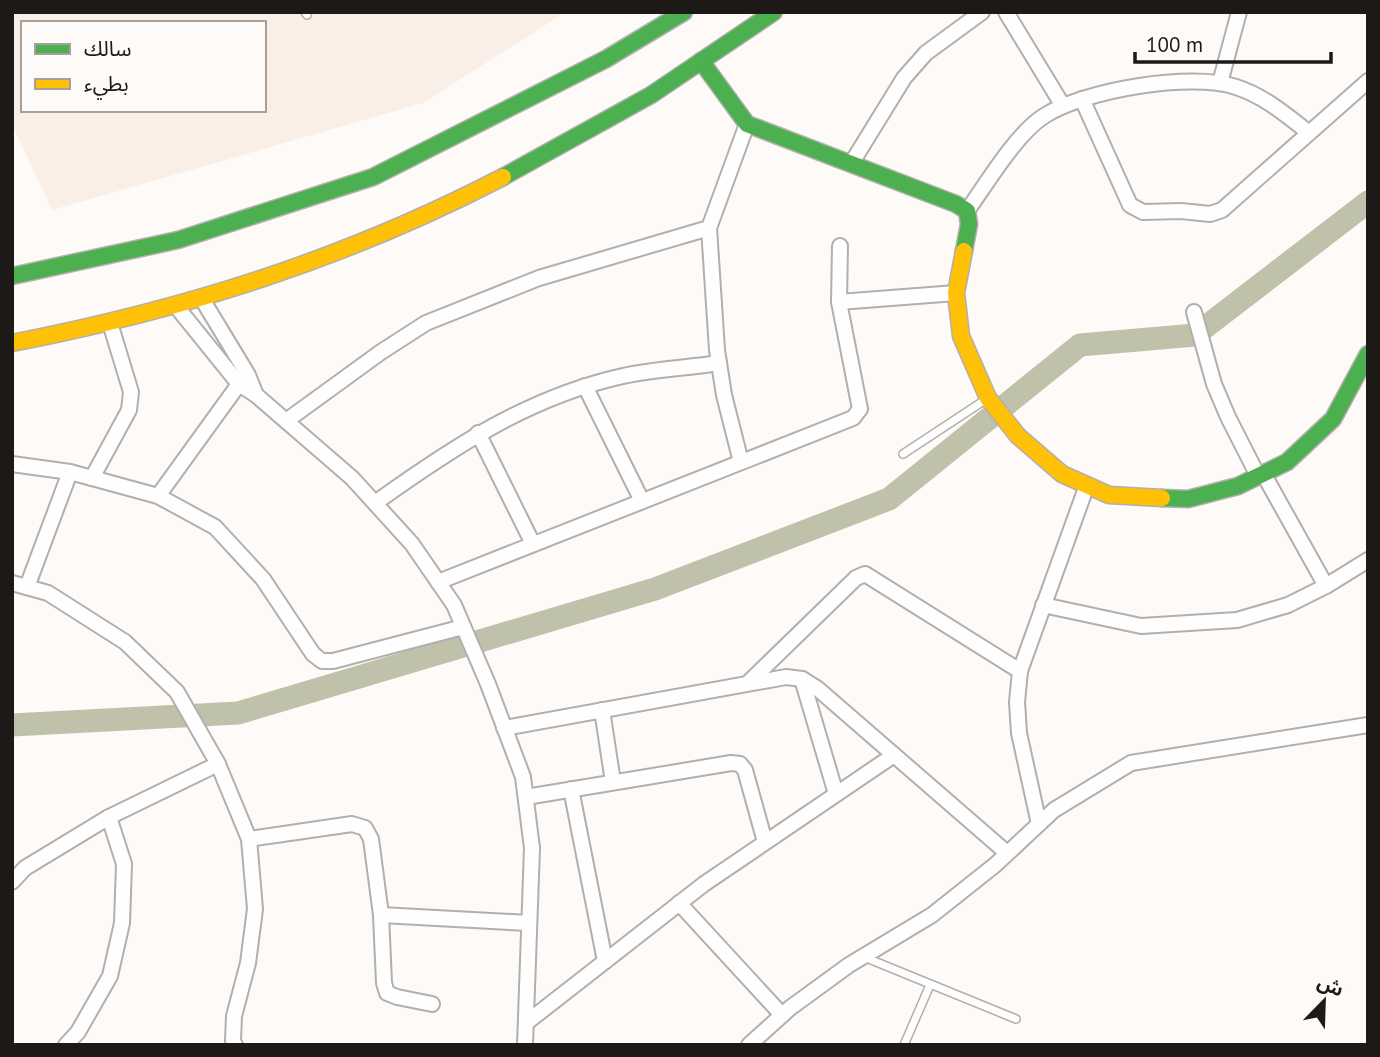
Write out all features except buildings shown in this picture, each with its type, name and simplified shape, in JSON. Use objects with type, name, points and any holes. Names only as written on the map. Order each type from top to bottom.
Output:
[{"type":"street","points":[[12,276],[178,240],[373,177],[606,60],[684,12]]},
{"type":"street","points":[[12,343],[65,334],[202,299],[299,269],[388,233],[452,204],[634,106],[774,12]]},
{"type":"street","points":[[851,164],[904,78],[926,53],[982,12]]},
{"type":"street","points":[[1006,12],[1063,106]]},
{"type":"street","points":[[1220,83],[1239,12]]},
{"type":"street","points":[[701,61],[747,124],[956,204],[967,211]]},
{"type":"street","points":[[1082,99],[1130,205],[1143,212],[1181,211],[1210,214],[1222,210],[1368,81]]},
{"type":"street","points":[[1308,132],[1264,98],[1220,83],[1164,82],[1082,99],[1042,116],[1015,145],[967,211],[969,224],[956,293],[961,336],[996,408],[1018,436],[1062,474],[1109,495],[1188,499],[1238,486],[1287,462],[1333,419],[1367,360]]},
{"type":"street","points":[[741,462],[719,363],[709,228],[747,124]]},
{"type":"street","points":[[286,421],[426,323],[539,278],[709,228]]},
{"type":"street","points":[[438,582],[853,418],[860,409],[839,302],[841,246]]},
{"type":"street","points":[[839,302],[956,293]]},
{"type":"street","points":[[202,299],[248,375],[256,395]]},
{"type":"street","points":[[176,306],[239,384],[256,395],[352,478],[412,544],[454,605],[523,778],[532,848],[525,1045]]},
{"type":"street","points":[[1194,312],[1214,384],[1260,475],[1326,586]]},
{"type":"street","points":[[92,478],[129,410],[131,391],[110,323]]},
{"type":"street","points":[[375,503],[478,433],[509,417],[585,386],[624,376],[719,363]]},
{"type":"street","points":[[158,496],[239,384]]},
{"type":"street","points":[[585,386],[642,501]]},
{"type":"street","points":[[478,433],[533,544]]},
{"type":"street","points":[[12,464],[71,472],[158,496],[215,527],[263,579],[313,654],[322,661],[333,661],[463,627]]},
{"type":"street","points":[[71,472],[19,585],[48,593],[125,642],[177,692],[218,764],[249,839],[255,909],[248,963],[234,1016],[235,1045]]},
{"type":"street","points":[[1039,824],[1019,733],[1017,702],[1020,671],[1087,485]]},
{"type":"street","points":[[1043,606],[1141,626],[1237,620],[1288,605],[1368,560]]},
{"type":"street","points":[[747,684],[856,578],[865,574],[1020,671]]},
{"type":"street","points":[[504,728],[786,677],[802,679],[818,689],[1007,853]]},
{"type":"street","points":[[802,679],[836,794]]},
{"type":"street","points":[[602,710],[613,782]]},
{"type":"street","points":[[749,1045],[782,1015],[863,957],[932,915],[1054,810],[1131,763],[1368,725]]},
{"type":"street","points":[[526,1023],[679,903],[894,755]]},
{"type":"street","points":[[526,797],[731,763],[740,764],[745,770],[765,842]]},
{"type":"street","points":[[12,882],[24,868],[109,817],[218,764]]},
{"type":"street","points":[[571,789],[605,961]]},
{"type":"street","points":[[65,1045],[78,1032],[110,976],[122,923],[124,864],[109,817]]},
{"type":"street","points":[[249,839],[352,824],[365,828],[371,839],[387,993],[432,1004]]},
{"type":"street","points":[[679,903],[782,1015]]},
{"type":"street","points":[[381,915],[529,923]]},
{"type":"lane","points":[[904,454],[996,408]]},
{"type":"lane","points":[[863,957],[1016,1018]]},
{"type":"lane","points":[[904,1045],[930,985]]},
{"type":"shaded area","points":[[12,12],[566,12],[423,103],[52,210],[12,124]]},
{"type":"waterway","points":[[12,725],[238,713],[655,589],[889,499],[1080,345],[1195,335],[1368,202]]},
{"type":"traffic: fast","points":[[12,276],[178,240],[373,177],[606,59],[684,12]]},
{"type":"traffic: fast","points":[[503,177],[651,95],[774,12]]},
{"type":"traffic: fast","points":[[701,61],[747,124],[956,204],[967,211],[969,224],[964,251]]},
{"type":"traffic: fast","points":[[1162,498],[1188,499],[1238,486],[1287,462],[1333,419],[1368,354]]},
{"type":"traffic: slow","points":[[12,343],[140,314],[264,278],[384,233],[503,177]]},
{"type":"traffic: slow","points":[[964,251],[956,293],[961,336],[988,398],[1018,436],[1062,474],[1109,495],[1162,498]]}]
